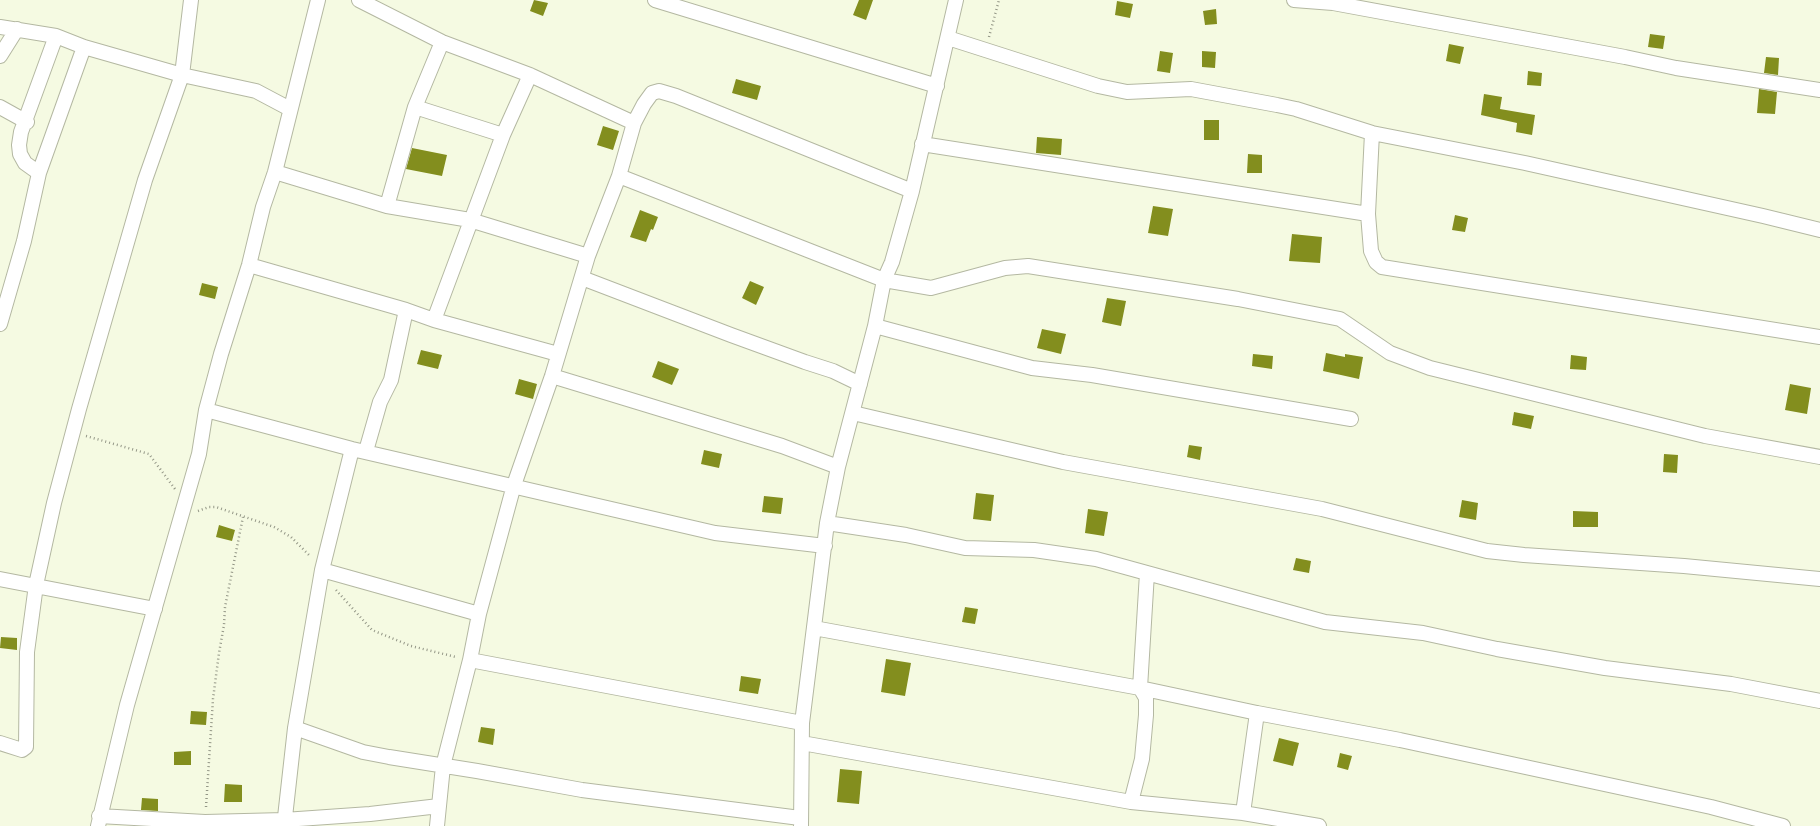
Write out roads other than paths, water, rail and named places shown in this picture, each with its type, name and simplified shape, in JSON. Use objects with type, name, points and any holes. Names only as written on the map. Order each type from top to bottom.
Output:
[{"type":"street","points":[[0,743],[22,750],[26,747],[27,652],[36,585],[54,503],[146,180],[182,75],[191,0]]},
{"type":"street","points":[[318,0],[275,172],[263,207],[249,265],[221,354],[206,410],[199,454],[127,705],[98,821],[205,824],[284,823],[439,806]]},
{"type":"street","points":[[359,0],[442,42],[530,75],[634,123]]},
{"type":"street","points":[[295,728],[363,752],[443,766],[477,770],[582,790],[800,822],[802,723],[827,523],[838,467],[875,326],[884,280],[892,262],[912,191],[956,0]]},
{"type":"street","points":[[1294,0],[1333,3],[1626,57],[1676,68],[1820,90]]},
{"type":"street","points":[[660,1],[937,86]]},
{"type":"street","points":[[0,27],[17,28],[56,36],[84,47],[182,75],[256,91],[290,109]]},
{"type":"street","points":[[0,56],[17,28]]},
{"type":"street","points":[[39,173],[25,162],[20,154],[21,132],[27,122],[56,36]]},
{"type":"street","points":[[948,38],[1098,86],[1127,92],[1191,89],[1296,109],[1372,133],[1525,163],[1820,230]]},
{"type":"street","points":[[387,206],[415,107],[442,42]]},
{"type":"street","points":[[0,324],[23,247],[39,173],[84,47]]},
{"type":"street","points":[[434,320],[470,220],[503,135],[530,75]]},
{"type":"street","points":[[437,826],[443,766],[470,660],[479,614],[514,485],[552,376],[588,256],[619,176],[634,123],[644,104],[652,93],[660,91],[676,96],[912,191]]},
{"type":"street","points":[[0,107],[27,122]]},
{"type":"street","points":[[415,107],[503,135]]},
{"type":"street","points":[[1372,133],[1368,214],[1372,251],[1376,262],[1382,267],[1820,337]]},
{"type":"street","points":[[922,144],[1368,214]]},
{"type":"street","points":[[275,172],[387,206],[470,220],[588,256]]},
{"type":"street","points":[[619,176],[884,280],[932,288],[1005,268],[1028,266],[1245,301],[1340,319],[1390,353],[1430,368],[1704,436],[1820,456]]},
{"type":"street","points":[[249,265],[406,310],[434,320],[558,354]]},
{"type":"street","points":[[582,278],[760,346],[832,370],[860,384]]},
{"type":"street","points":[[366,452],[380,402],[391,380],[406,310]]},
{"type":"street","points":[[875,326],[1032,368],[1092,375],[1350,419]]},
{"type":"street","points":[[552,376],[782,446],[838,467]]},
{"type":"street","points":[[206,410],[352,449],[514,485],[715,533],[825,546]]},
{"type":"street","points":[[853,413],[1063,462],[1322,509],[1487,551],[1684,566],[1820,579]]},
{"type":"street","points":[[284,823],[295,728],[322,570],[352,449]]},
{"type":"street","points":[[827,523],[906,535],[965,548],[1034,550],[1096,559],[1326,622],[1424,633],[1497,649],[1605,668],[1731,684],[1820,701]]},
{"type":"street","points":[[322,570],[479,614]]},
{"type":"street","points":[[1131,802],[1142,759],[1146,715],[1146,698],[1140,688],[1147,573]]},
{"type":"street","points":[[0,579],[155,609]]},
{"type":"street","points":[[814,628],[1140,688],[1257,713],[1504,761],[1710,807],[1783,826]]},
{"type":"street","points":[[470,660],[802,723]]},
{"type":"street","points":[[1243,813],[1257,713]]},
{"type":"street","points":[[802,743],[1131,802],[1243,813],[1319,826]]}]
